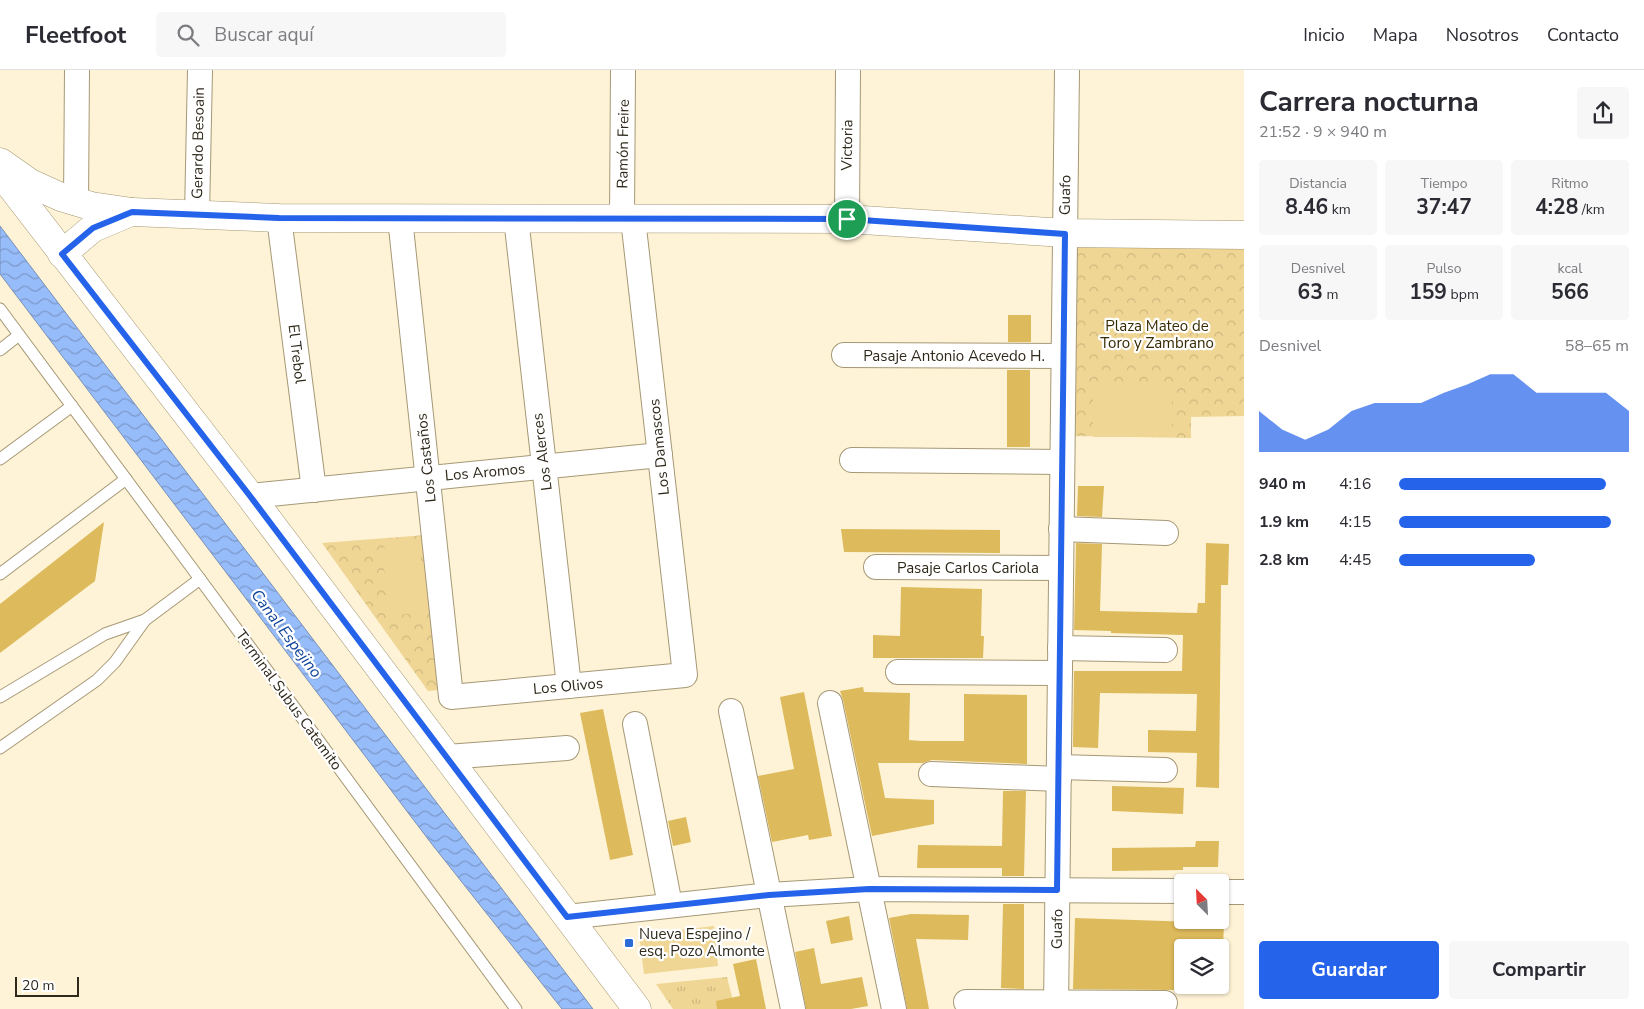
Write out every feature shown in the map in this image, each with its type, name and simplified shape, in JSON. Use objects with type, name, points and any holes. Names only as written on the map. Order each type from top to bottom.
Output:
[{"type":"street","points":[[57,247],[57,228],[75,212],[76,203],[76,80],[59,70]]},
{"type":"street","name":"Gerardo Besoain","points":[[197,215],[200,70]]},
{"type":"street","name":"Ramón Freire","points":[[623,70],[628,219]]},
{"type":"street","name":"Victoria","points":[[847,219],[848,70]]},
{"type":"street","name":"Guafo","points":[[1056,1005],[1067,70]]},
{"type":"street","points":[[0,162],[30,182],[76,203],[132,212],[279,218],[847,219],[1065,234],[1244,234]]},
{"type":"street","points":[[0,172],[250,496],[638,1009]]},
{"type":"street","points":[[57,247],[93,228],[132,212]]},
{"type":"street","name":"El Trebol","points":[[279,218],[314,490]]},
{"type":"street","name":"Los Castaños","points":[[400,218],[451,697]]},
{"type":"street","name":"Los Alerces","points":[[516,218],[569,686]]},
{"type":"street","name":"Los Damascos","points":[[628,219],[660,455],[685,675]]},
{"type":"street","name":"Pasaje Antonio Acevedo H.","points":[[844,355],[1063,356]]},
{"type":"street","name":"Los Aromos","points":[[250,496],[660,455]]},
{"type":"street","points":[[852,460],[1062,462]]},
{"type":"street","points":[[1062,529],[1166,532]]},
{"type":"street","name":"Pasaje Carlos Cariola","points":[[876,567],[1061,568]]},
{"type":"street","points":[[1060,648],[1165,650]]},
{"type":"street","points":[[898,672],[1060,673]]},
{"type":"street","name":"Los Olivos","points":[[451,697],[685,675]]},
{"type":"street","points":[[830,702],[894,1009]]},
{"type":"street","points":[[731,711],[792,1009]]},
{"type":"street","points":[[635,724],[670,905]]},
{"type":"street","points":[[447,757],[567,748]]},
{"type":"street","points":[[931,774],[1166,770]]},
{"type":"street","points":[[567,917],[769,895],[869,889],[1174,891]]},
{"type":"street","points":[[1229,892],[1244,892]]},
{"type":"street","points":[[966,1002],[1056,1005],[1165,1003]]},
{"type":"lane","name":"Terminal Subus Catemito","points":[[0,310],[516,1009]]},
{"type":"lane","points":[[0,350],[19,335]]},
{"type":"lane","points":[[0,459],[72,406]]},
{"type":"lane","points":[[0,574],[126,479]]},
{"type":"lane","points":[[0,696],[105,634],[145,620],[200,580]]},
{"type":"lane","points":[[0,748],[97,680],[116,662],[145,620]]},
{"type":"green space","name":"Plaza Mateo de Toro y Zambrano","points":[[1244,243],[1244,416],[1191,417],[1191,438],[1074,436],[1073,247]]},
{"type":"green space","points":[[1093,388],[1172,388],[1172,437],[1093,437]]},
{"type":"green space","points":[[426,535],[438,690],[428,691],[322,543]]},
{"type":"green space","points":[[419,544],[426,612],[389,616],[382,548]]},
{"type":"green space","points":[[714,926],[718,966],[644,974],[639,935]]},
{"type":"green space","points":[[727,977],[735,1009],[673,1009],[656,984]]},
{"type":"water","name":"Canal Espejino","points":[[0,226],[593,1009],[562,1009],[431,843],[0,274]]},
{"type":"building","points":[[1008,315],[1031,315],[1031,342],[1008,342]]},
{"type":"building","points":[[1007,370],[1030,370],[1030,447],[1007,447]]},
{"type":"building","points":[[1078,486],[1104,486],[1102,517],[1077,516]]},
{"type":"building","points":[[104,522],[95,581],[0,653],[0,604]]},
{"type":"building","points":[[841,529],[1000,530],[1000,553],[844,552]]},
{"type":"building","points":[[1076,543],[1102,544],[1100,611],[1197,613],[1198,603],[1205,603],[1206,543],[1229,544],[1228,585],[1221,585],[1219,788],[1196,787],[1197,753],[1148,752],[1148,730],[1196,731],[1197,694],[1100,693],[1098,748],[1073,747],[1074,671],[1182,671],[1183,635],[1074,630]]},
{"type":"building","points":[[901,587],[982,589],[981,636],[984,636],[983,658],[873,658],[873,635],[900,636]]},
{"type":"building","points":[[863,687],[864,692],[910,693],[909,740],[921,741],[964,741],[964,694],[1027,695],[1027,764],[932,760],[923,763],[878,763],[885,798],[934,800],[934,824],[872,836],[840,691]]},
{"type":"building","points":[[804,692],[832,836],[809,840],[808,835],[772,842],[758,776],[794,769],[780,697]]},
{"type":"building","points":[[603,709],[633,855],[610,860],[580,713]]},
{"type":"building","points":[[1112,786],[1184,788],[1183,814],[1112,811]]},
{"type":"building","points":[[1003,791],[1026,791],[1024,876],[1002,876],[1002,868],[917,868],[918,845],[1002,846]]},
{"type":"building","points":[[686,817],[691,842],[673,846],[668,821]]},
{"type":"building","points":[[1196,841],[1219,841],[1218,867],[1183,867],[1183,870],[1112,871],[1112,848],[1195,847]]},
{"type":"building","points":[[1003,904],[1024,904],[1024,989],[1001,988]]},
{"type":"building","points":[[911,914],[969,915],[968,940],[916,939],[929,1009],[907,1009],[889,918]]},
{"type":"building","points":[[849,916],[853,940],[831,944],[826,921]]},
{"type":"building","points":[[1075,918],[1174,921],[1174,929],[1224,929],[1223,939],[1174,939],[1174,990],[1073,989]]},
{"type":"building","points":[[814,948],[821,984],[862,977],[868,1006],[851,1009],[806,1009],[795,952]]},
{"type":"building","points":[[756,959],[766,1009],[717,1009],[716,1001],[740,996],[733,964]]},
{"type":"place","name":"Nueva Espejino / esq. Pozo Almonte","points":[[629,943]]},
{"type":"route","points":[[132,212],[279,218],[847,219],[1065,234],[1057,890],[869,889],[769,895],[567,917],[250,496],[62,254],[76,240],[93,228],[108,220],[132,212]]}]
